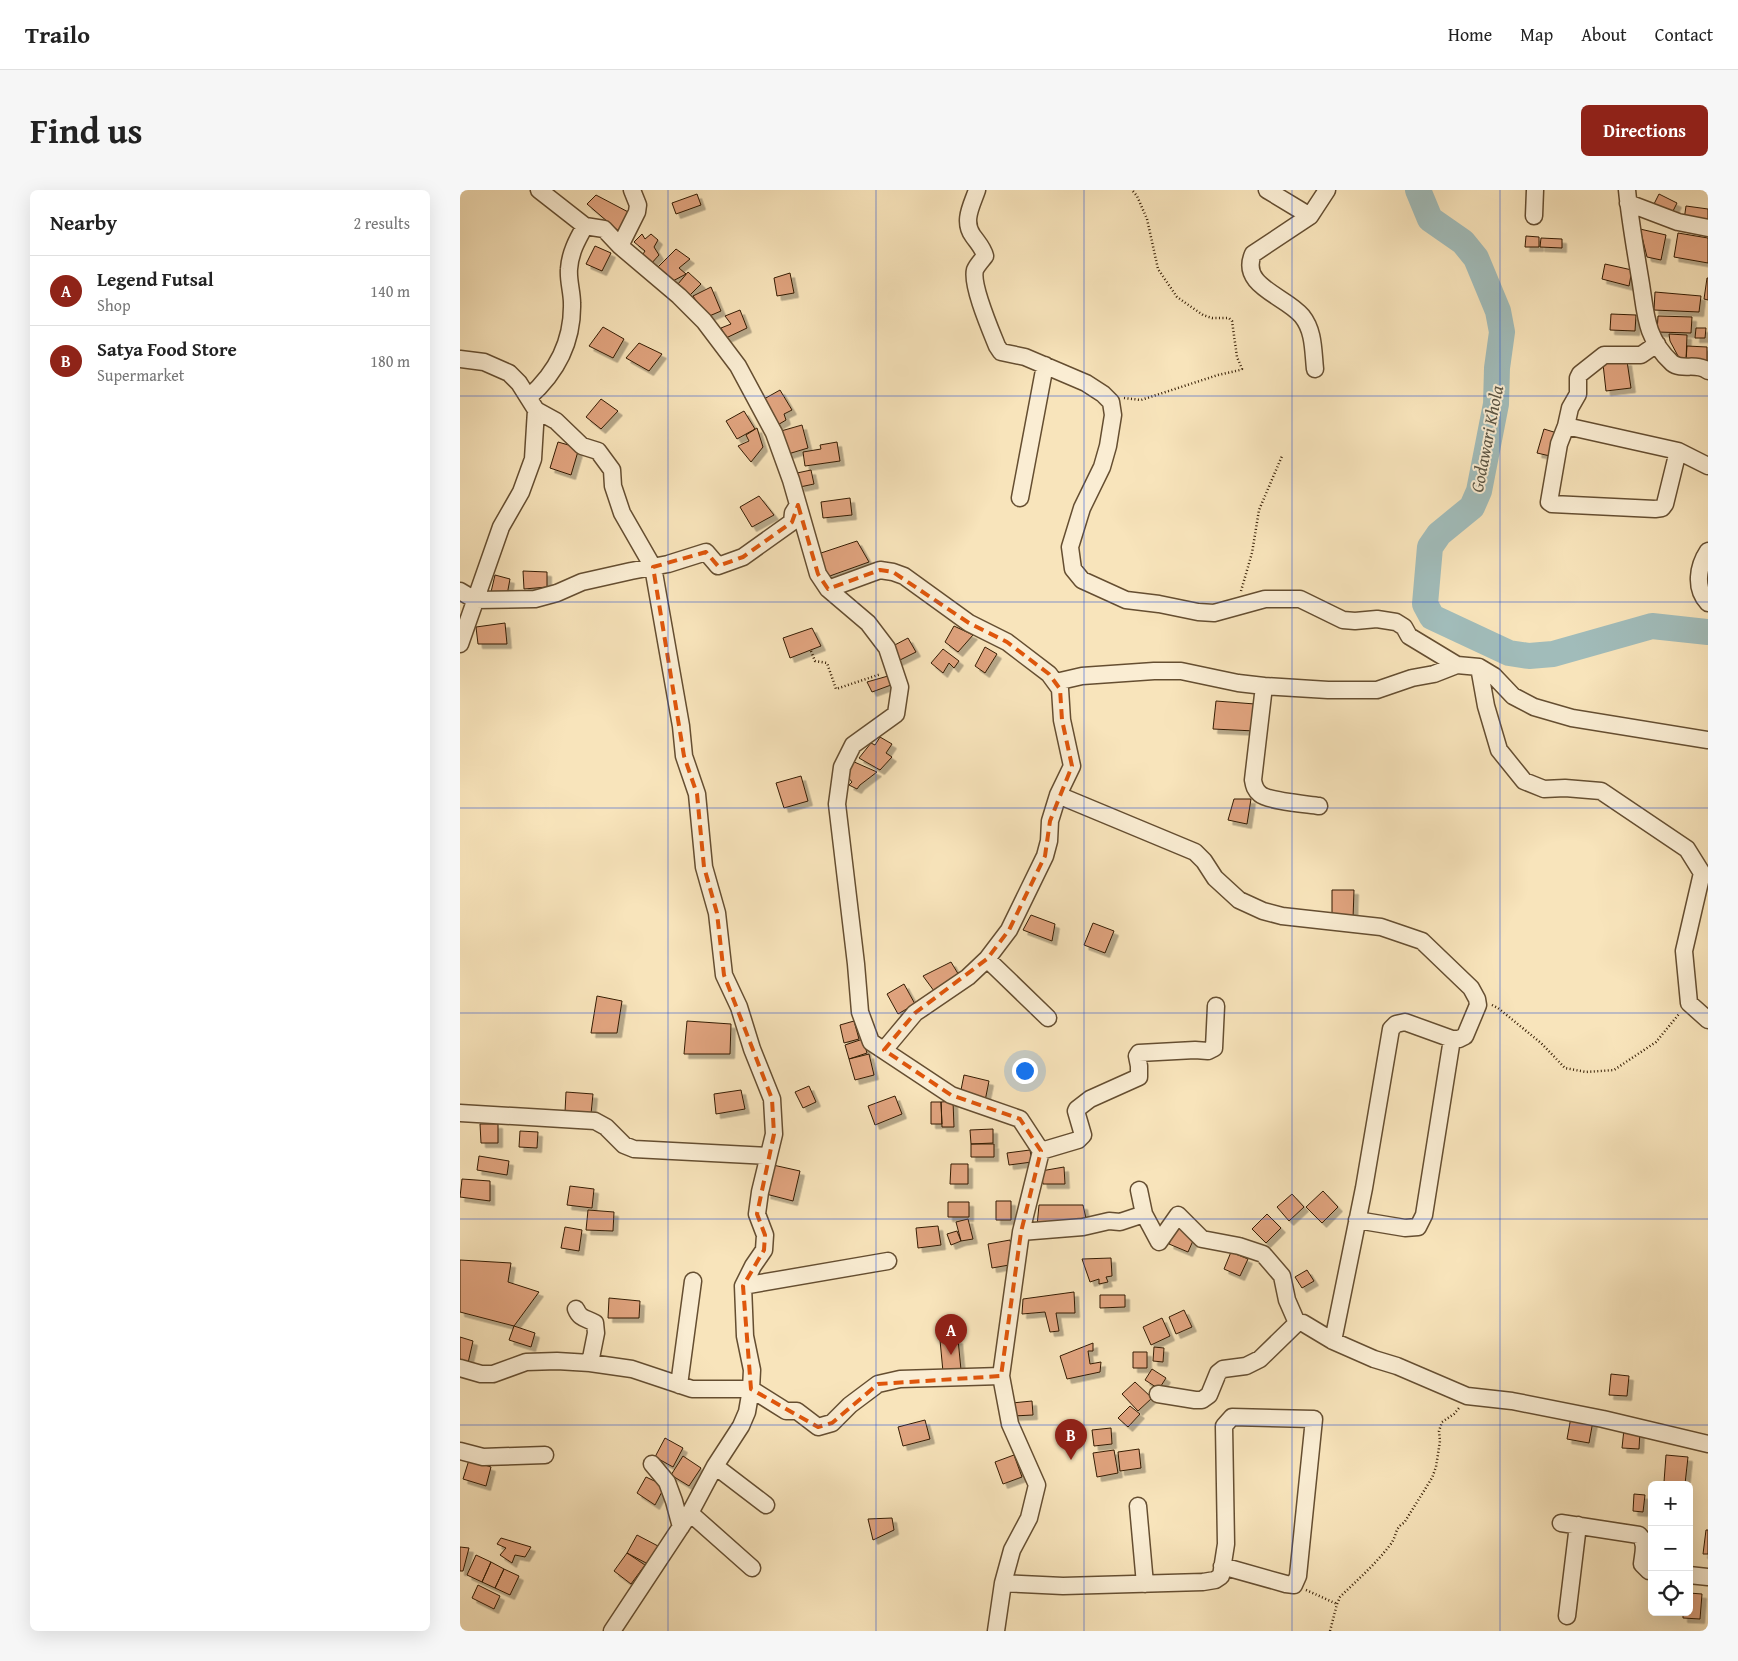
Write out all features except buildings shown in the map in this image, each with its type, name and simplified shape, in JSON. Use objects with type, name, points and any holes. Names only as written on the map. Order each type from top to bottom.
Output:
[{"type":"street","points":[[539,190],[585,226],[604,230],[679,296],[704,321],[738,366],[774,433],[818,574],[828,589],[868,623],[887,648],[900,687],[896,714],[853,744],[842,767],[837,804],[860,1012],[871,1042],[950,1095],[1020,1119],[1041,1151],[1021,1232],[1001,1376],[1010,1424],[1036,1485],[1029,1518],[1012,1550],[1003,1583],[996,1631]]},
{"type":"street","points":[[620,246],[637,212],[638,205],[632,190]]},
{"type":"street","points":[[977,190],[967,217],[971,233],[985,256],[975,270],[975,280],[982,306],[1001,352],[1025,357],[1086,383],[1111,402],[1113,416],[1108,446],[1102,467],[1082,508],[1070,547],[1074,569],[1082,580],[1126,600],[1198,612],[1214,613],[1265,599],[1300,599],[1343,620],[1377,619],[1396,622],[1404,626],[1409,636],[1457,665],[1479,667],[1494,676],[1512,696],[1534,707],[1572,718],[1708,740]]},
{"type":"street","points":[[1268,190],[1310,216]]},
{"type":"street","points":[[1315,368],[1311,332],[1303,316],[1292,305],[1259,284],[1251,273],[1249,262],[1253,254],[1310,216],[1327,190]]},
{"type":"street","points":[[1534,216],[1535,190]]},
{"type":"street","points":[[1628,196],[1678,222],[1708,228]]},
{"type":"street","points":[[1628,196],[1632,238],[1648,328],[1663,353],[1674,365],[1697,366],[1708,372]]},
{"type":"street","points":[[460,644],[502,527],[521,492],[533,459],[533,403],[543,384],[558,364],[570,330],[572,303],[569,269],[572,249],[585,226]]},
{"type":"street","points":[[1657,344],[1641,355],[1604,355],[1580,374],[1578,378],[1578,394],[1570,408],[1559,444],[1549,502],[1552,504],[1662,508],[1665,504],[1678,451]]},
{"type":"street","points":[[460,359],[484,362],[509,373],[519,383],[533,403],[582,446],[598,451],[612,470],[613,486],[622,512],[654,567],[681,726],[684,756],[697,794],[704,867],[717,913],[724,975],[739,1007],[752,1049],[772,1099],[774,1134],[760,1192],[757,1214],[765,1235],[764,1250],[753,1266],[744,1286],[745,1336],[752,1370],[747,1412],[741,1426],[715,1466],[690,1513],[612,1631]]},
{"type":"street","points":[[1020,498],[1045,365]]},
{"type":"street","points":[[1566,426],[1678,451],[1708,466]]},
{"type":"street","points":[[460,591],[475,600],[535,599],[557,593],[582,582],[654,567],[706,552],[718,566],[732,562],[755,549],[792,522],[793,512],[798,505]]},
{"type":"street","points":[[1708,550],[1700,563],[1699,578],[1701,594],[1708,603]]},
{"type":"street","points":[[828,589],[880,570],[893,572],[904,576],[969,623],[1007,642],[1049,674],[1060,689],[1062,720],[1072,766],[1058,795],[1050,821],[1049,841],[1045,856],[1009,930],[987,959],[968,977],[915,1013],[884,1050]]},
{"type":"street","points":[[1056,682],[1082,676],[1181,671],[1238,683],[1264,686],[1328,690],[1378,690],[1412,678],[1434,674],[1457,665]]},
{"type":"street","points":[[1479,667],[1486,706],[1499,750],[1524,781],[1544,789],[1565,788],[1601,791],[1687,849],[1702,873],[1684,951],[1689,1002],[1708,1020]]},
{"type":"street","points":[[1264,686],[1253,780],[1255,788],[1261,796],[1319,806]]},
{"type":"street","points":[[1058,795],[1195,852],[1204,861],[1215,878],[1239,900],[1263,911],[1282,916],[1381,927],[1422,941],[1471,988],[1477,999],[1478,1005],[1465,1036],[1459,1040],[1452,1040],[1405,1022],[1396,1024],[1391,1028],[1357,1220],[1333,1341]]},
{"type":"street","points":[[987,959],[1048,1018]]},
{"type":"street","points":[[1041,1151],[1078,1140],[1083,1135],[1078,1123],[1077,1109],[1090,1099],[1139,1077],[1140,1066],[1137,1056],[1139,1053],[1208,1051],[1214,1048],[1216,1006]]},
{"type":"street","points":[[1357,1220],[1405,1228],[1418,1227],[1424,1214],[1452,1040]]},
{"type":"street","points":[[460,1113],[595,1121],[606,1127],[624,1145],[634,1149],[768,1156]]},
{"type":"street","points":[[1139,1190],[1144,1214],[1159,1242],[1178,1215],[1202,1239],[1239,1246],[1263,1254],[1282,1276],[1288,1300],[1297,1323]]},
{"type":"street","points":[[1021,1232],[1083,1227],[1109,1221],[1120,1222],[1144,1214]]},
{"type":"street","points":[[744,1286],[888,1261]]},
{"type":"street","points":[[678,1385],[693,1281]]},
{"type":"street","points":[[576,1309],[582,1319],[595,1323],[596,1333],[590,1363]]},
{"type":"street","points":[[1158,1394],[1202,1400],[1209,1395],[1222,1368],[1246,1366],[1260,1359],[1297,1323],[1303,1323],[1333,1341],[1374,1360],[1397,1366],[1467,1396],[1512,1401],[1708,1444]]},
{"type":"street","points":[[460,1368],[481,1374],[493,1374],[526,1362],[557,1361],[590,1363],[632,1369],[692,1389],[751,1389],[786,1411],[797,1411],[818,1427],[832,1423],[850,1405],[878,1384],[900,1379],[1001,1376]]},
{"type":"street","points":[[1003,1583],[1064,1586],[1203,1582],[1215,1580],[1221,1576],[1222,1566],[1226,1544],[1224,1426],[1232,1417],[1314,1419],[1298,1576],[1294,1585],[1222,1566]]},
{"type":"street","points":[[460,1452],[482,1456],[544,1455]]},
{"type":"street","points":[[652,1464],[667,1482],[681,1527]]},
{"type":"street","points":[[715,1466],[766,1505]]},
{"type":"street","points":[[1138,1506],[1145,1584]]},
{"type":"street","points":[[690,1513],[752,1568]]},
{"type":"street","points":[[1561,1523],[1639,1535],[1644,1544],[1642,1564],[1648,1570]]},
{"type":"street","points":[[1567,1616],[1578,1525]]},
{"type":"street","points":[[1693,1575],[1708,1577]]},
{"type":"path","points":[[1111,402],[1126,398],[1141,400],[1242,368],[1237,357],[1232,321],[1229,318],[1212,318],[1202,315],[1177,297],[1158,269],[1147,219],[1137,196],[1132,190]]},
{"type":"path","points":[[1236,607],[1252,553],[1259,510],[1282,456]]},
{"type":"path","points":[[811,651],[815,661],[827,663],[836,689],[894,669]]},
{"type":"path","points":[[1477,999],[1498,1008],[1541,1043],[1565,1068],[1586,1072],[1614,1070],[1656,1042],[1689,1002]]},
{"type":"path","points":[[1330,1631],[1336,1604],[1340,1597],[1380,1559],[1393,1542],[1398,1526],[1404,1523],[1432,1478],[1436,1467],[1440,1441],[1439,1431],[1442,1422],[1454,1414],[1467,1396]]},
{"type":"path","points":[[1294,1585],[1336,1604]]},
{"type":"highlighted area","points":[[798,505],[818,574],[828,589],[880,570],[893,572],[969,623],[1007,642],[1049,674],[1060,689],[1062,720],[1072,766],[1050,821],[1045,856],[1009,930],[987,959],[915,1013],[884,1050],[951,1095],[1020,1119],[1041,1151],[1021,1232],[1001,1376],[878,1384],[832,1423],[818,1427],[751,1389],[743,1286],[764,1250],[765,1235],[757,1214],[774,1134],[772,1099],[724,975],[717,913],[704,867],[697,794],[684,756],[653,567],[706,552],[718,566],[743,557],[792,522]]},
{"type":"waterway","name":"Godawari Khola","points":[[1418,190],[1430,219],[1463,242],[1476,258],[1498,311],[1502,332],[1497,368],[1496,404],[1479,491],[1472,507],[1439,534],[1430,547],[1425,604],[1432,617],[1509,653],[1529,656],[1553,654],[1652,626],[1708,632]]},
{"type":"place","name":"Legend Futsal","points":[[951,1355]]},
{"type":"place","name":"Satya Food Store","points":[[1071,1460]]}]
